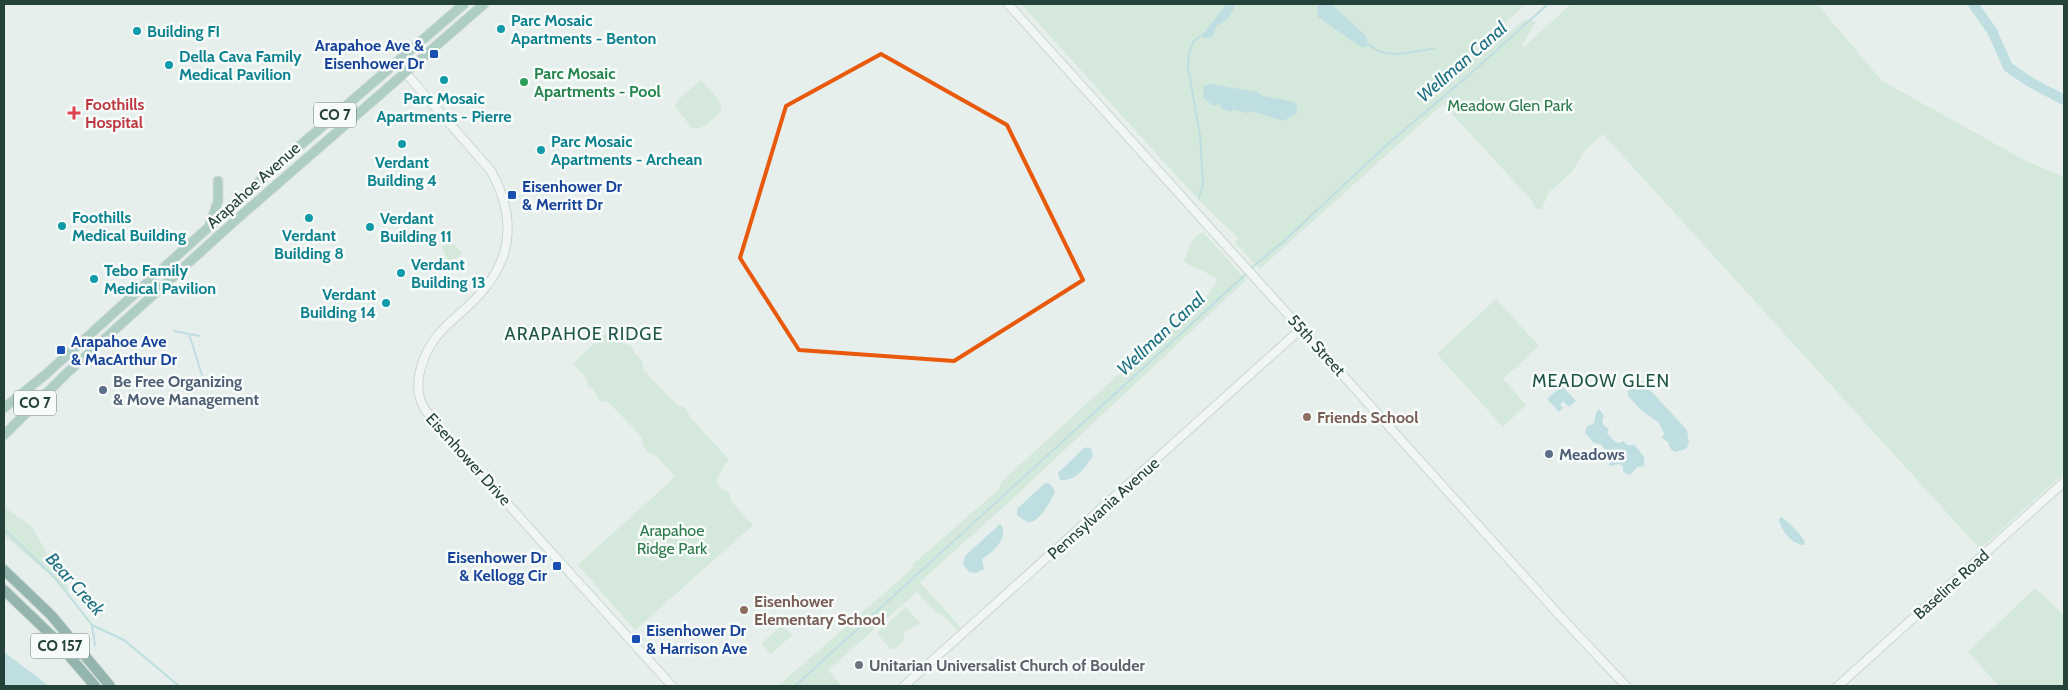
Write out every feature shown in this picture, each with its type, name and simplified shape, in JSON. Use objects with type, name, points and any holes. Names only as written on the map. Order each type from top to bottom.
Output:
[{"type":"highway","name":"CO 157","points":[[4,570],[47,611],[110,686]]},
{"type":"highway","name":"CO 157","points":[[4,590],[55,640],[94,686]]},
{"type":"main road","name":"Arapahoe Avenue","points":[[4,408],[45,375],[210,225],[464,4]]},
{"type":"main road","name":"Arapahoe Avenue","points":[[4,435],[49,390],[131,314],[404,72],[484,4]]},
{"type":"main road","points":[[210,225],[218,201],[218,181]]},
{"type":"street","name":"55th Street","points":[[1008,4],[1560,616],[1626,686]]},
{"type":"street","name":"Eisenhower Drive","points":[[396,62],[491,171],[500,187],[507,213],[506,245],[496,273],[479,295],[436,335],[424,356],[418,385],[421,403],[440,429],[672,686]]},
{"type":"street","name":"Pennsylvania Avenue","points":[[904,686],[1302,328]]},
{"type":"street","name":"Baseline Road","points":[[1838,686],[2064,482]]},
{"type":"highlighted area","points":[[881,54],[1007,125],[1083,280],[954,361],[799,350],[740,258],[786,106]]},
{"type":"green space","name":"Meadow Glen Park","points":[[1021,4],[1526,4],[1503,25],[1510,32],[1525,19],[1536,22],[1522,45],[1524,47],[1571,4],[1817,4],[1882,81],[2024,160],[2064,177],[2064,473],[1980,549],[1603,134],[1585,150],[1572,172],[1548,193],[1542,209],[1535,209],[1534,203],[1443,104],[1260,269],[1235,243],[1239,238],[1193,194]]},
{"type":"green space","points":[[701,80],[720,103],[721,112],[704,126],[692,128],[675,106],[677,101]]},
{"type":"green space","points":[[1203,232],[1246,280],[1010,501],[920,582],[961,628],[958,631],[940,613],[938,615],[917,592],[828,670],[842,686],[778,686],[913,568],[912,565],[999,489],[1002,481],[1189,310],[1205,298],[1217,282],[1215,277],[1184,262],[1192,241]]},
{"type":"green space","points":[[449,239],[462,253],[451,264],[447,260],[442,246]]},
{"type":"green space","points":[[1496,299],[1539,346],[1503,379],[1526,405],[1503,427],[1437,354]]},
{"type":"green space","name":"Arapahoe Ridge Park","points":[[611,329],[625,344],[632,347],[635,354],[641,359],[644,371],[677,405],[685,408],[691,418],[729,460],[717,482],[719,486],[729,492],[730,500],[753,525],[635,630],[578,565],[675,477],[657,456],[650,454],[643,446],[641,436],[608,402],[600,401],[593,389],[588,387],[587,379],[573,363]]},
{"type":"green space","points":[[4,507],[31,526],[69,590],[66,592],[52,577],[4,535]]},
{"type":"green space","points":[[2035,588],[2064,615],[2064,686],[1999,686],[1968,652]]},
{"type":"green space","points":[[906,607],[920,623],[905,631],[903,641],[895,649],[891,649],[878,635],[879,631]]},
{"type":"green space","points":[[782,625],[792,635],[771,654],[761,644]]},
{"type":"water","points":[[1227,4],[1235,4],[1230,14],[1216,26],[1214,34],[1210,38],[1203,38],[1202,35]]},
{"type":"water","points":[[1321,4],[1331,4],[1366,36],[1368,45],[1363,48],[1318,17],[1317,7]]},
{"type":"water","points":[[1210,84],[1257,92],[1263,96],[1294,102],[1297,107],[1297,113],[1283,121],[1252,111],[1247,113],[1233,109],[1231,112],[1223,109],[1219,104],[1213,106],[1203,97],[1204,86]]},
{"type":"water","points":[[1636,375],[1687,430],[1689,444],[1686,449],[1675,452],[1670,448],[1668,442],[1662,438],[1664,433],[1659,423],[1641,410],[1628,396]]},
{"type":"water","points":[[1562,386],[1576,401],[1569,407],[1563,401],[1560,405],[1563,408],[1559,412],[1547,399]]},
{"type":"water","points":[[1599,409],[1604,416],[1602,421],[1604,426],[1609,429],[1607,433],[1615,442],[1624,441],[1627,445],[1635,445],[1644,457],[1644,466],[1637,467],[1630,475],[1623,472],[1623,466],[1619,464],[1610,466],[1601,444],[1594,443],[1585,433],[1587,426],[1594,424],[1596,413]]},
{"type":"water","points":[[1088,447],[1091,449],[1093,456],[1083,469],[1076,476],[1060,480],[1058,473],[1083,449]]},
{"type":"water","points":[[1045,483],[1050,484],[1055,491],[1041,515],[1032,522],[1028,522],[1017,515],[1017,509]]},
{"type":"water","points":[[1781,517],[1800,535],[1805,542],[1804,545],[1792,540],[1788,536],[1780,523],[1779,519]]},
{"type":"water","points":[[1000,524],[1003,529],[1002,539],[991,553],[982,559],[984,569],[976,573],[969,572],[963,564],[965,556]]},
{"type":"water","points":[[4,652],[49,686],[4,686]]},
{"type":"waterway","name":"Wellman Canal","points":[[1250,269],[1284,241],[1390,142],[1469,75],[1548,4]]},
{"type":"waterway","points":[[1973,4],[1992,31],[2008,67],[2030,82],[2064,100]]},
{"type":"waterway","points":[[1199,198],[1203,184],[1200,135],[1188,68],[1189,52],[1193,42],[1202,35]]},
{"type":"waterway","points":[[1368,45],[1380,51],[1395,54],[1434,49]]},
{"type":"waterway","name":"Wellman Canal","points":[[795,686],[1247,273]]},
{"type":"waterway","points":[[174,331],[200,336]]},
{"type":"waterway","points":[[189,334],[202,375]]},
{"type":"waterway","name":"Bear Creek","points":[[4,529],[55,578],[92,625],[124,640],[179,686]]},
{"type":"waterway","points":[[92,625],[95,645]]},
{"type":"place","name":"Parc Mosaic Apartments - Benton","points":[[501,29]]},
{"type":"place","name":"Building FI","points":[[137,31]]},
{"type":"place","name":"Arapahoe Ave & Eisenhower Dr","points":[[434,54]]},
{"type":"place","name":"Della Cava Family Medical Pavilion","points":[[169,65]]},
{"type":"place","name":"Parc Mosaic Apartments - Pierre","points":[[444,80]]},
{"type":"place","name":"Parc Mosaic Apartments - Pool","points":[[524,82]]},
{"type":"place","name":"Foothills Hospital","points":[[74,113]]},
{"type":"place","name":"Verdant Building 4","points":[[402,144]]},
{"type":"place","name":"Parc Mosaic Apartments - Archean","points":[[541,150]]},
{"type":"place","name":"Eisenhower Dr & Merritt Dr","points":[[512,195]]},
{"type":"place","name":"Verdant Building 8","points":[[309,218]]},
{"type":"place","name":"Foothills Medical Building","points":[[62,226]]},
{"type":"place","name":"Verdant Building 11","points":[[370,227]]},
{"type":"place","name":"Verdant Building 13","points":[[401,273]]},
{"type":"place","name":"Tebo Family Medical Pavilion","points":[[94,279]]},
{"type":"place","name":"Verdant Building 14","points":[[386,303]]},
{"type":"place","name":"Arapahoe Ave & MacArthur Dr","points":[[61,350]]},
{"type":"place","name":"Be Free Organizing & Move Management","points":[[103,390]]},
{"type":"place","name":"Friends School","points":[[1307,417]]},
{"type":"place","name":"Meadows","points":[[1549,454]]},
{"type":"place","name":"Eisenhower Dr & Kellogg Cir","points":[[557,566]]},
{"type":"place","name":"Eisenhower Elementary School","points":[[744,610]]},
{"type":"place","name":"Eisenhower Dr & Harrison Ave","points":[[636,639]]},
{"type":"place","name":"Unitarian Universalist Church of Boulder","points":[[859,665]]},
{"type":"district","name":"ARAPAHOE RIDGE","points":[[584,334]]},
{"type":"district","name":"MEADOW GLEN","points":[[1601,381]]}]
